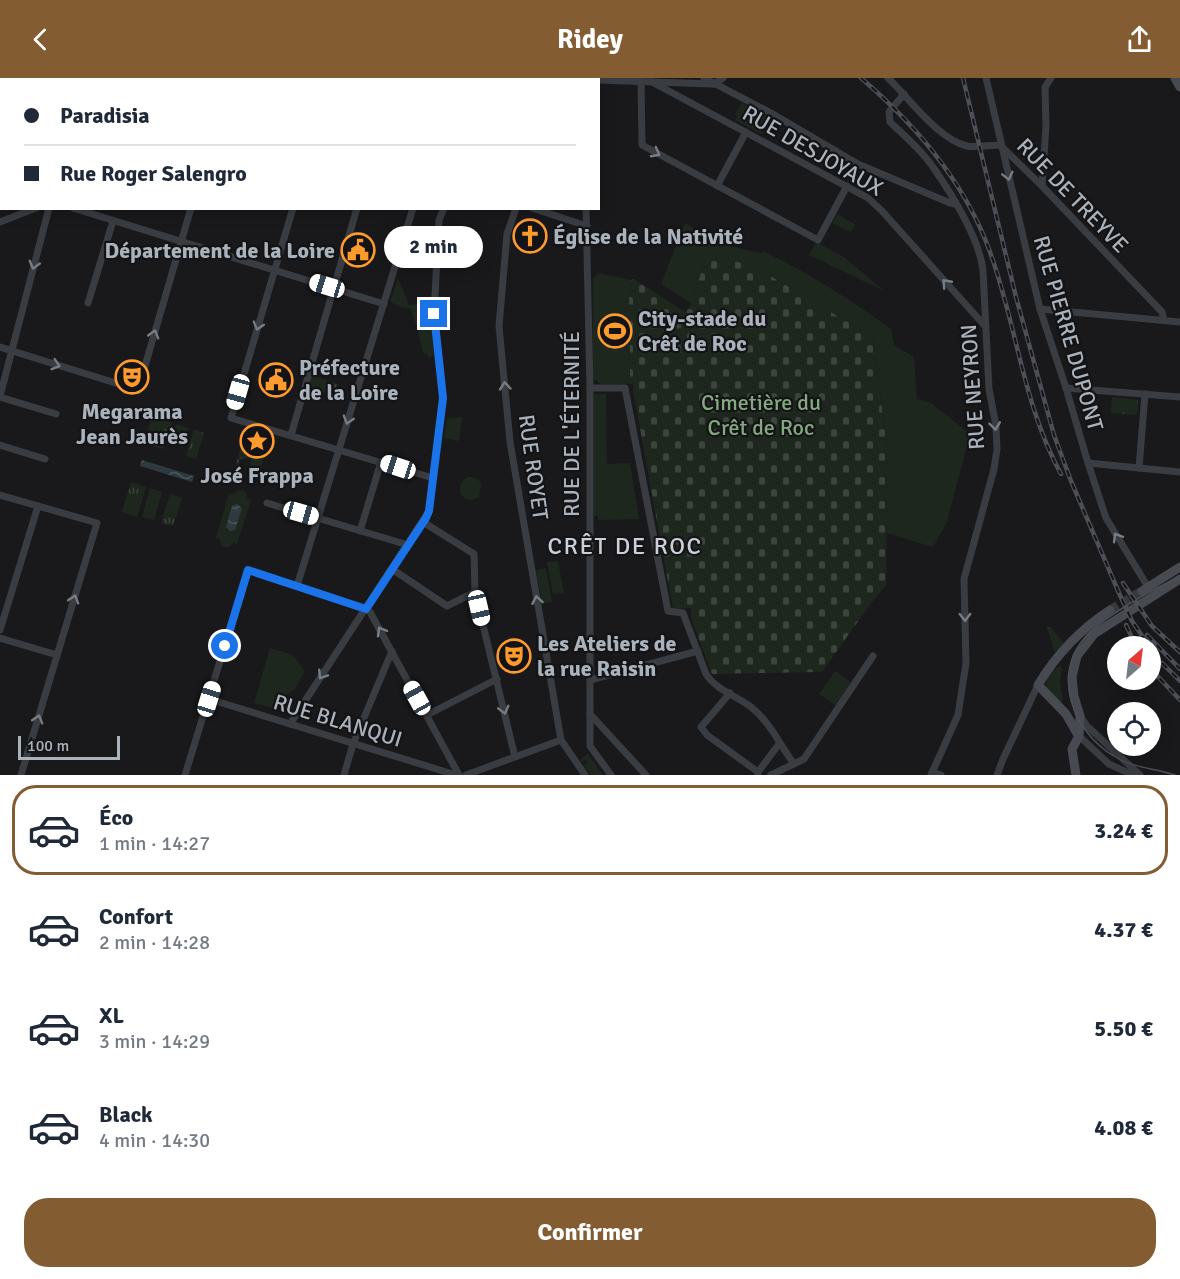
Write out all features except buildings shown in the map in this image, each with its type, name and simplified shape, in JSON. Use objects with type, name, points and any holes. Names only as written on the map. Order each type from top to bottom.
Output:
[{"type":"main road","points":[[1175,78],[1180,87]]},
{"type":"main road","points":[[1079,736],[1066,714],[1038,685],[1083,631],[1113,614],[1180,567]]},
{"type":"main road","points":[[1146,592],[1180,579]]},
{"type":"main road","points":[[1076,775],[1072,749],[1079,736],[1080,716],[1072,686],[1074,666],[1077,656],[1113,614]]},
{"type":"street","points":[[704,78],[858,164],[955,204]]},
{"type":"street","points":[[600,80],[714,84],[723,78]]},
{"type":"street","name":"RUE DE TREYVE","points":[[888,78],[940,132],[954,142],[969,147],[1000,145],[1162,312],[1164,320]]},
{"type":"street","name":"RUE PIERRE DUPONT","points":[[986,78],[1040,309],[1106,518],[1146,592]]},
{"type":"street","points":[[1042,186],[1046,126],[1045,87],[1051,78]]},
{"type":"street","points":[[641,82],[642,146],[818,240],[847,186]]},
{"type":"street","name":"RUE DESJOYAUX","points":[[652,82],[868,198],[985,326]]},
{"type":"street","name":"RUE NEYRON","points":[[904,94],[889,112],[890,122],[935,169],[968,225],[980,255],[983,271],[989,389],[996,426],[997,449],[994,469],[964,579],[966,663],[958,714],[931,773]]},
{"type":"street","points":[[717,186],[746,132]]},
{"type":"street","points":[[0,222],[31,210]]},
{"type":"street","points":[[48,210],[0,397],[56,414]]},
{"type":"street","points":[[79,210],[384,304]]},
{"type":"street","points":[[0,347],[138,390],[190,210]]},
{"type":"street","points":[[292,210],[231,418],[433,478]]},
{"type":"street","points":[[291,435],[356,210]]},
{"type":"street","points":[[297,586],[412,210]]},
{"type":"street","points":[[290,724],[429,511],[443,398],[434,314],[440,220],[443,210]]},
{"type":"street","name":"RUE ROYET","points":[[515,210],[507,234],[499,326],[510,442],[561,740],[585,775]]},
{"type":"street","points":[[538,210],[587,226]]},
{"type":"street","name":"RUE DE L'ÉTERNITÉ","points":[[586,210],[590,388],[590,746],[611,775]]},
{"type":"street","points":[[88,303],[113,221]]},
{"type":"street","points":[[1040,309],[1180,322]]},
{"type":"street","points":[[1066,387],[1180,397]]},
{"type":"street","points":[[590,388],[625,388],[668,611],[683,613],[712,682],[753,708],[770,728],[794,764]]},
{"type":"street","points":[[1139,468],[1145,394]]},
{"type":"street","points":[[0,445],[45,459]]},
{"type":"street","points":[[360,531],[381,462]]},
{"type":"street","points":[[1088,463],[1180,471]]},
{"type":"street","points":[[0,495],[97,523],[21,775]]},
{"type":"street","points":[[267,503],[408,544]]},
{"type":"street","points":[[0,630],[38,506]]},
{"type":"street","points":[[423,522],[474,554],[476,592],[515,757]]},
{"type":"street","points":[[392,569],[447,606],[476,592]]},
{"type":"street","points":[[185,775],[248,570],[370,612],[458,775]]},
{"type":"street","points":[[0,638],[57,655]]},
{"type":"street","points":[[344,775],[353,744],[392,651]]},
{"type":"street","points":[[590,680],[698,651]]},
{"type":"street","points":[[771,775],[804,759],[873,656]]},
{"type":"street","points":[[427,715],[496,679]]},
{"type":"street","points":[[997,775],[1038,685]]},
{"type":"street","points":[[730,693],[701,727],[707,735],[758,774],[779,744]]},
{"type":"street","name":"RUE BLANQUI","points":[[209,699],[458,775]]},
{"type":"street","points":[[590,714],[646,775]]},
{"type":"street","points":[[1080,716],[1087,726],[1140,775]]},
{"type":"street","points":[[1079,736],[1109,764],[1133,775]]},
{"type":"street","points":[[466,775],[561,740]]},
{"type":"street","points":[[931,773],[941,775]]},
{"type":"green space","points":[[742,103],[769,118],[761,134],[735,120],[737,116],[735,114]]},
{"type":"green space","points":[[837,214],[855,224],[851,232],[832,223]]},
{"type":"green space","points":[[685,223],[725,245],[760,253],[765,252],[814,278],[891,329],[894,345],[914,357],[917,399],[931,403],[970,434],[947,522],[933,547],[886,533],[887,446],[873,337],[754,266],[707,254],[691,303],[661,284]]},
{"type":"green space","points":[[816,242],[844,257],[884,291],[809,255]]},
{"type":"green space","name":"Cimetière du Crêt de Roc","points":[[707,254],[754,266],[873,337],[887,446],[886,585],[822,672],[712,674],[691,618],[691,608],[673,609],[633,390],[633,379],[630,378],[629,296],[632,294],[631,280],[634,279],[685,312],[690,306]]},
{"type":"green space","points":[[598,273],[631,280],[632,295],[629,297],[630,378],[633,378],[633,384],[603,384],[593,378],[593,279]]},
{"type":"green space","points":[[398,278],[409,305],[430,303],[434,356],[428,358],[428,355],[423,353],[410,308],[403,308],[390,302]]},
{"type":"green space","points":[[312,375],[337,384],[341,389],[340,397],[308,387]]},
{"type":"green space","points":[[594,394],[606,394],[607,464],[630,463],[639,519],[598,520],[598,516],[594,516]]},
{"type":"green space","points":[[1112,397],[1137,400],[1137,415],[1111,413]]},
{"type":"green space","points":[[152,416],[172,423],[164,449],[153,446],[156,437],[147,434]]},
{"type":"green space","points":[[462,417],[459,441],[444,438],[447,418]]},
{"type":"green space","points":[[176,424],[189,428],[183,447],[170,443]]},
{"type":"green space","points":[[194,429],[204,433],[196,459],[186,456]]},
{"type":"green space","points":[[243,440],[267,447],[259,474],[250,464],[252,458],[241,459],[235,467]]},
{"type":"green space","points":[[467,477],[476,478],[482,486],[479,497],[472,500],[465,499],[460,493],[461,482]]},
{"type":"green space","points":[[131,482],[146,487],[137,517],[122,512]]},
{"type":"green space","points":[[150,488],[162,492],[154,520],[142,517]]},
{"type":"green space","points":[[243,490],[247,498],[251,500],[237,544],[233,543],[229,547],[224,547],[220,539],[216,538],[229,493],[234,494]]},
{"type":"green space","points":[[170,494],[182,498],[173,526],[161,523]]},
{"type":"green space","points":[[558,561],[564,593],[553,594],[547,562]]},
{"type":"green space","points":[[546,568],[552,602],[542,604],[536,570]]},
{"type":"green space","points":[[1050,627],[1064,643],[1055,652],[1047,628]]},
{"type":"green space","points":[[270,648],[293,655],[305,671],[295,689],[272,708],[254,703]]},
{"type":"green space","points":[[1059,666],[1062,667],[1060,681],[1063,701],[1060,702],[1046,684],[1049,676]]},
{"type":"green space","points":[[835,671],[851,682],[836,706],[819,694]]},
{"type":"green space","points":[[588,754],[603,775],[591,775],[584,765],[587,763],[586,760],[582,762],[580,760]]},
{"type":"water","points":[[142,460],[194,476],[192,482],[140,466]]},
{"type":"water","points":[[237,504],[242,508],[235,530],[230,531],[226,527],[232,506]]},
{"type":"tunnel","points":[[1110,610],[1142,591]]},
{"type":"tram line","points":[[1175,775],[1128,763],[1100,746],[1087,732],[1078,717],[1071,701],[1068,684],[1070,667],[1076,650],[1087,635],[1131,603],[1180,577]]},
{"type":"railway","points":[[861,78],[882,96],[937,157],[953,179],[980,226],[999,280],[1038,421],[1061,474]]},
{"type":"railway","points":[[963,78],[1016,297],[1054,435],[1119,593],[1132,621],[1142,636]]},
{"type":"railway","points":[[1123,583],[1152,626],[1180,652]]},
{"type":"railway","points":[[1126,625],[1131,636]]},
{"type":"railway","points":[[1147,635],[1180,669]]},
{"type":"railway","points":[[1162,663],[1180,681]]},
{"type":"railway","points":[[1161,680],[1180,700]]},
{"type":"place","name":"Église de la Nativité","points":[[530,236]]},
{"type":"place","name":"Département de la Loire","points":[[358,250]]},
{"type":"place","name":"City-stade du Crêt de Roc","points":[[615,331]]},
{"type":"place","name":"Megarama Jean Jaurès","points":[[132,377]]},
{"type":"place","name":"Préfecture de la Loire","points":[[276,380]]},
{"type":"place","name":"José Frappa","points":[[257,441]]},
{"type":"place","name":"Les Ateliers de la rue Raisin","points":[[514,656]]},
{"type":"district","name":"CRÊT DE ROC","points":[[625,546]]},
{"type":"route","points":[[225,646],[248,570],[366,609],[426,518],[429,511],[443,398],[434,314]]}]
